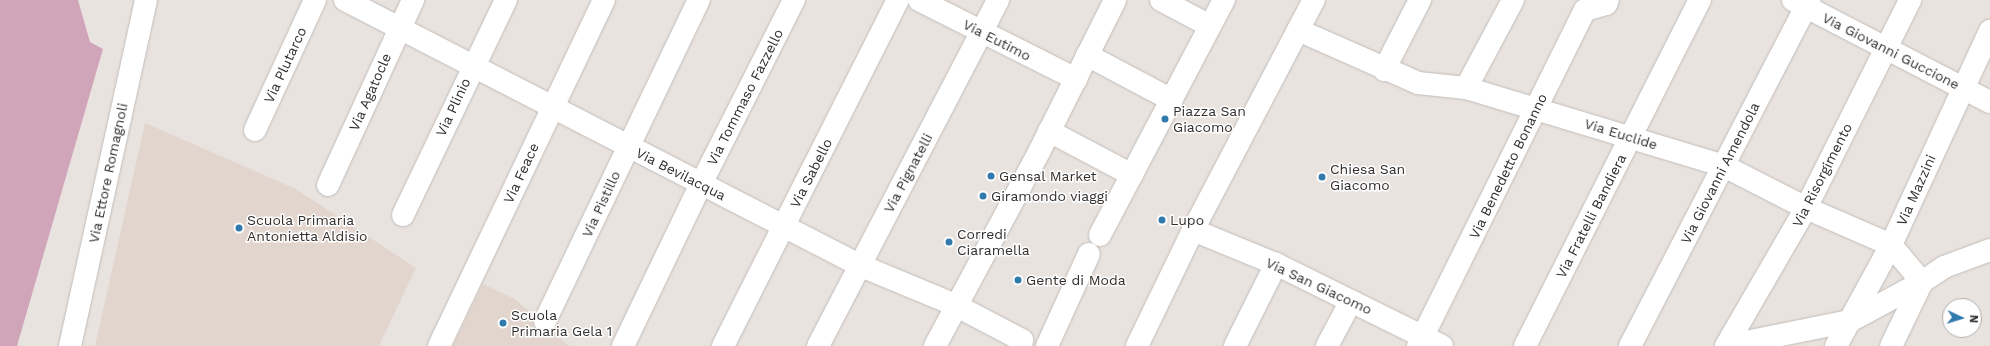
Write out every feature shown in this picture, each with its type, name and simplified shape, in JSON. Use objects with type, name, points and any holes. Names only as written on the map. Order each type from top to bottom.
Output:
[{"type":"street","name":"Via Ettore Romagnoli","points":[[70,346],[146,0]]},
{"type":"street","name":"Via Plutarco","points":[[255,130],[315,0]]},
{"type":"street","name":"Via Bevilacqua","points":[[345,0],[859,265],[955,305],[1022,340]]},
{"type":"street","name":"Via Agatocle","points":[[328,185],[413,0]]},
{"type":"street","name":"Via Plinio","points":[[403,215],[473,66],[506,0]]},
{"type":"street","name":"Via Feace","points":[[439,346],[604,0]]},
{"type":"street","name":"Via Pistillo","points":[[545,321],[699,0]]},
{"type":"street","name":"Via Tommaso Fazzello","points":[[623,346],[701,184],[794,0]]},
{"type":"street","name":"Via Sabello","points":[[723,346],[898,0]]},
{"type":"street","name":"Via Eutimo","points":[[919,0],[1076,79]]},
{"type":"street","name":"Via Pignatelli","points":[[818,346],[998,0]]},
{"type":"street","points":[[935,346],[955,305],[1049,131],[1115,0]]},
{"type":"street","points":[[1161,0],[1210,26]]},
{"type":"street","points":[[1100,235],[1224,0]]},
{"type":"street","points":[[1137,346],[1193,230],[1314,0]]},
{"type":"street","points":[[1384,70],[1420,0]]},
{"type":"street","points":[[1466,88],[1513,0]]},
{"type":"street","name":"Via Benedetto Bonanno","points":[[1421,341],[1585,10],[1606,4],[1608,0]]},
{"type":"street","name":"Via Fratelli Bandiera","points":[[1525,346],[1700,0]]},
{"type":"street","name":"Via Risorgimento","points":[[1726,346],[1806,208],[1910,0]]},
{"type":"street","name":"Via Giovanni Guccione","points":[[1802,2],[1885,50],[1990,102]]},
{"type":"street","name":"Via Giovanni Amendola","points":[[1630,346],[1724,166],[1802,2]]},
{"type":"street","name":"Via Euclide","points":[[1298,30],[1384,70],[1418,83],[1466,88],[1631,136],[1724,166],[1806,208],[1890,246],[1922,282]]},
{"type":"street","name":"Via Mazzini","points":[[1836,346],[1890,246],[1962,87],[1990,31]]},
{"type":"street","points":[[1087,55],[1172,100]]},
{"type":"street","points":[[1049,131],[1132,175]]},
{"type":"street","name":"Via San Giacomo","points":[[1193,230],[1276,264],[1351,301],[1421,341],[1442,346]]},
{"type":"street","points":[[1726,346],[1850,321],[1922,282],[1944,267],[1990,250]]},
{"type":"street","points":[[1048,346],[1089,254]]},
{"type":"street","points":[[1235,346],[1276,264]]},
{"type":"street","points":[[1891,346],[1922,282]]},
{"type":"street","points":[[1327,346],[1351,301]]},
{"type":"shaded area","points":[[0,0],[78,0],[90,42],[103,49],[17,346],[0,346]]},
{"type":"shaded area","name":"Scuola Primaria Antonietta Aldisio","points":[[145,123],[296,189],[416,268],[379,346],[95,346]]},
{"type":"shaded area","name":"Scuola Primaria Gela 1","points":[[483,284],[515,299],[569,346],[453,346]]},
{"type":"place","name":"Piazza San Giacomo","points":[[1165,119]]},
{"type":"place","name":"Gensal Market","points":[[991,176]]},
{"type":"place","name":"Chiesa San Giacomo","points":[[1322,177]]},
{"type":"place","name":"Giramondo viaggi","points":[[983,196]]},
{"type":"place","name":"Lupo","points":[[1162,220]]},
{"type":"place","name":"Scuola Primaria Antonietta Aldisio","points":[[239,228]]},
{"type":"place","name":"Corredi Ciaramella","points":[[949,242]]},
{"type":"place","name":"Gente di Moda","points":[[1018,280]]},
{"type":"place","name":"Scuola Primaria Gela 1","points":[[503,323]]}]
